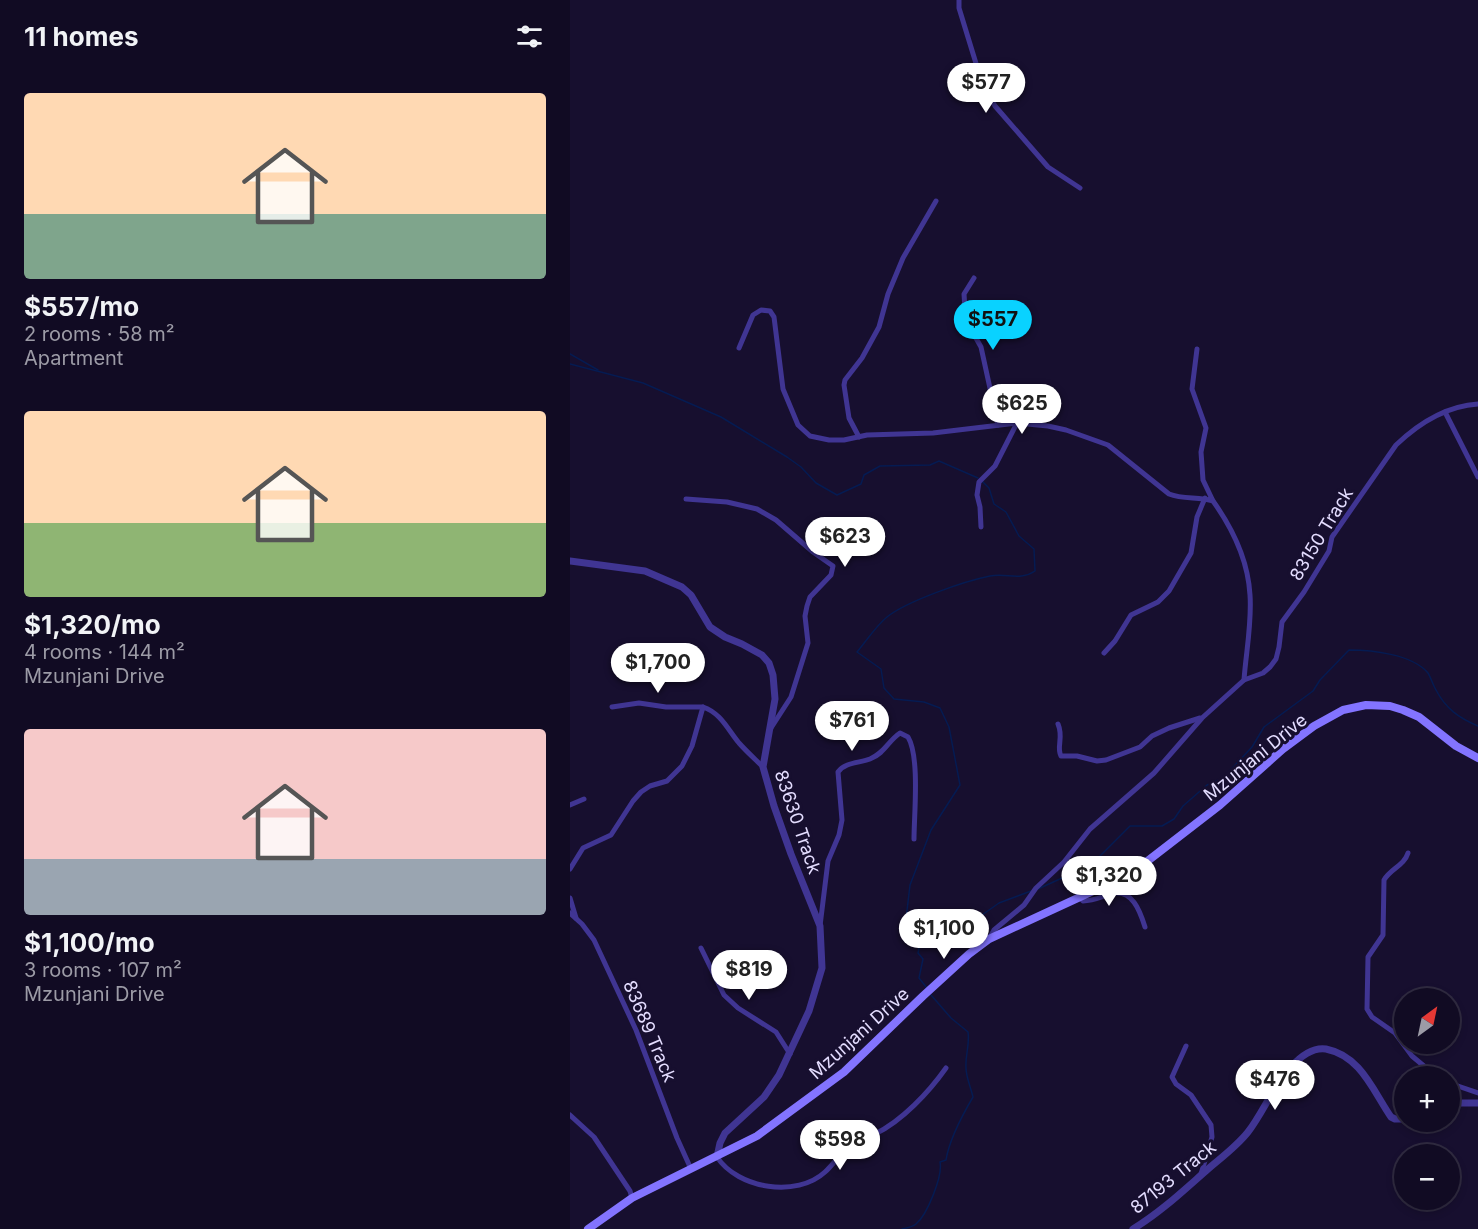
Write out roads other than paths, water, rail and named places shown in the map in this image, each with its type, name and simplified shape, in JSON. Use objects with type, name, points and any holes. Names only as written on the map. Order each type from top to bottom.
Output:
[{"type":"main road","name":"Mzunjani Drive","points":[[588,1229],[632,1198],[757,1136],[866,1052],[923,996],[989,939],[1140,867],[1220,805],[1283,749],[1314,726],[1343,710],[1366,705],[1390,706],[1403,710],[1419,717],[1456,746],[1478,758]]},
{"type":"street","points":[[959,0],[959,8],[982,83],[994,105],[1042,161],[1080,188]]},
{"type":"street","points":[[859,437],[849,418],[845,380],[862,358],[879,327],[888,294],[903,258],[936,201]]},
{"type":"street","points":[[974,278],[964,294],[965,309],[968,324],[981,347],[998,425]]},
{"type":"street","points":[[739,348],[753,315],[761,310],[770,311],[774,317],[783,389],[800,429],[810,436],[844,440],[859,437],[946,432],[1017,423],[1048,426],[1098,441],[1116,451],[1169,494],[1189,498],[1206,498],[1213,501]]},
{"type":"street","points":[[1197,349],[1192,389],[1206,428],[1201,452],[1203,480],[1238,542],[1248,578],[1250,609],[1245,680]]},
{"type":"street","name":"83150 Track","points":[[989,939],[994,930],[1015,913],[1064,862],[1090,829],[1154,773],[1202,718],[1245,680],[1263,673],[1276,659],[1280,647],[1282,621],[1304,592],[1329,551],[1332,537],[1396,445],[1413,430],[1446,412],[1478,404]]},
{"type":"street","points":[[1446,412],[1478,477]]},
{"type":"street","points":[[981,526],[977,495],[980,479],[995,466],[1017,423]]},
{"type":"street","points":[[1104,653],[1115,641],[1131,615],[1158,602],[1169,591],[1191,553],[1197,517],[1206,498]]},
{"type":"street","points":[[686,500],[727,502],[766,513],[833,566],[831,575],[810,597],[805,616],[808,643],[791,697],[771,729]]},
{"type":"street","name":"83630 Track","points":[[570,561],[645,571],[668,580],[691,595],[710,627],[762,655],[769,663],[775,684],[771,729],[766,745],[764,767],[774,806],[820,926],[822,957],[820,979],[790,1054],[764,1097],[725,1133],[717,1157]]},
{"type":"street","points":[[612,706],[639,703],[666,707],[703,707],[722,719],[746,751],[764,767]]},
{"type":"street","points":[[571,865],[583,848],[611,835],[641,792],[650,786],[667,781],[682,766],[692,746],[703,707]]},
{"type":"street","points":[[1058,724],[1062,734],[1058,751],[1060,756],[1077,756],[1097,761],[1122,755],[1140,747],[1152,736],[1169,728],[1202,718]]},
{"type":"street","points":[[820,926],[828,861],[839,835],[842,820],[838,772],[843,766],[877,756],[886,750],[900,734],[908,736],[913,753],[914,839]]},
{"type":"street","points":[[570,805],[584,799]]},
{"type":"street","points":[[1408,853],[1403,863],[1389,872],[1384,880],[1383,935],[1368,957],[1367,1009],[1372,1017],[1395,1033],[1412,1056],[1424,1066]]},
{"type":"street","points":[[1080,897],[1083,901],[1091,901],[1114,893],[1123,894],[1136,904],[1145,927]]},
{"type":"street","points":[[570,897],[576,918]]},
{"type":"street","name":"83689 Track","points":[[570,913],[594,940],[636,1030],[691,1169]]},
{"type":"street","points":[[701,948],[724,995],[738,1008],[776,1032],[790,1054]]},
{"type":"street","points":[[1186,1046],[1172,1077],[1176,1084],[1191,1095],[1211,1125],[1213,1132],[1200,1176]]},
{"type":"street","name":"87193 Track","points":[[1133,1229],[1158,1212],[1242,1140],[1288,1070],[1298,1059],[1312,1050],[1325,1049],[1358,1067],[1394,1118]]},
{"type":"street","points":[[717,1157],[740,1178],[753,1183],[785,1187],[801,1184],[825,1172],[854,1141],[875,1134],[909,1110],[946,1068]]},
{"type":"street","points":[[1460,1086],[1478,1092]]},
{"type":"street","points":[[1460,1103],[1478,1103]]},
{"type":"street","points":[[570,1116],[594,1137],[630,1191],[632,1198]]},
{"type":"waterway","points":[[570,354],[598,370]]},
{"type":"waterway","points":[[570,364],[643,383],[721,417],[787,457],[801,467],[816,483],[837,495],[861,484],[864,475],[880,466],[930,465],[939,461],[978,478]]},
{"type":"waterway","points":[[924,943],[906,919],[910,885],[931,830],[960,785],[949,727],[940,708],[924,702],[894,699],[884,688],[881,669],[857,652],[887,617],[908,605],[937,592],[990,576],[1024,576],[1035,571],[1034,549],[1019,536],[1006,512],[994,504],[989,488],[982,481]]},
{"type":"waterway","points":[[1038,889],[1073,873],[1099,857],[1130,826],[1162,826],[1174,819],[1183,806],[1207,785],[1223,778],[1252,747],[1264,727],[1313,691],[1320,680],[1349,650],[1391,654],[1412,661],[1428,673],[1440,697],[1449,708],[1478,726]]},
{"type":"waterway","points":[[927,988],[919,978],[923,959],[918,953],[924,943],[937,939],[949,928],[972,916],[982,915],[999,903],[1031,891]]},
{"type":"waterway","points":[[902,1229],[915,1225],[925,1212],[937,1185],[940,1162],[946,1160],[953,1136],[973,1097],[966,1071],[968,1032],[951,1018],[931,995]]}]
